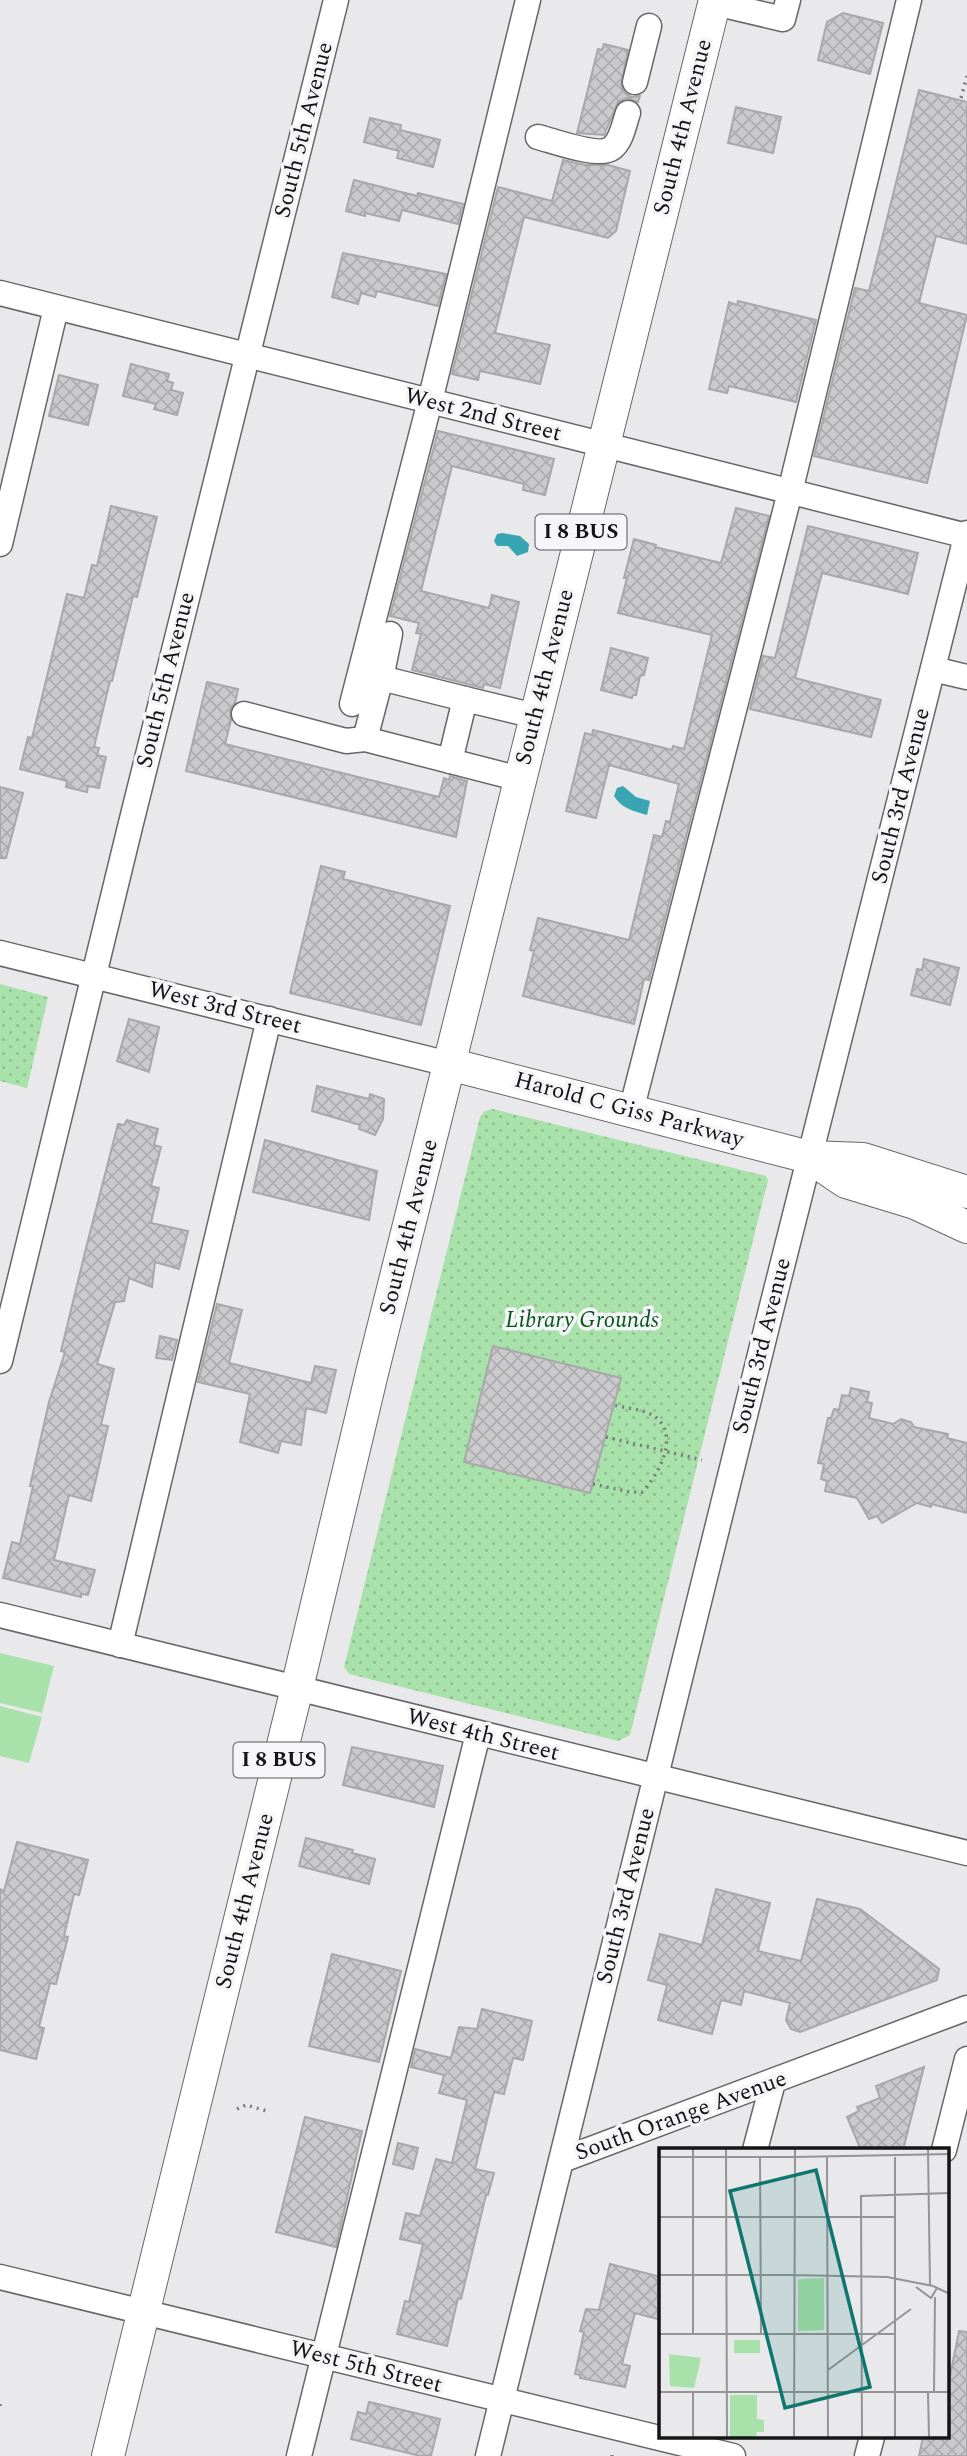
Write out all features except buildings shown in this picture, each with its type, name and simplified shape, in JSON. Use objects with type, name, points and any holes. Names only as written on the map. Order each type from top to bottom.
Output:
[{"type":"main road","name":"South 4th Avenue","points":[[108,2456],[372,1373],[715,1]]},
{"type":"main road","name":"Harold C Giss Parkway","points":[[449,1064],[809,1157],[863,1159],[967,1192]]},
{"type":"main road","name":"Harold C Giss Parkway","points":[[809,1157],[846,1182],[915,1203],[967,1227]]},
{"type":"street","name":"South 5th Avenue","points":[[0,1361],[336,0]]},
{"type":"street","points":[[352,704],[430,401],[528,0]]},
{"type":"street","points":[[715,1],[783,19],[788,0]]},
{"type":"street","points":[[631,1111],[790,492],[909,0]]},
{"type":"street","points":[[635,82],[649,26]]},
{"type":"street","points":[[538,137],[595,152],[606,151],[614,146],[628,113]]},
{"type":"street","name":"West 2nd Street","points":[[0,293],[967,535]]},
{"type":"street","points":[[0,544],[57,307]]},
{"type":"street","name":"South 3rd Avenue","points":[[562,2160],[809,1157],[967,535]]},
{"type":"street","points":[[365,739],[390,634]]},
{"type":"street","points":[[933,669],[967,677]]},
{"type":"street","points":[[381,678],[535,716]]},
{"type":"street","points":[[450,761],[465,699]]},
{"type":"street","points":[[244,715],[346,741],[365,739],[520,779]]},
{"type":"street","name":"West 3rd Street","points":[[0,953],[449,1064]]},
{"type":"street","points":[[120,1645],[269,1019]]},
{"type":"street","name":"West 4th Street","points":[[0,1615],[967,1853]]},
{"type":"street","points":[[299,2456],[478,1734]]},
{"type":"street","name":"South Orange Avenue","points":[[488,2456],[562,2160],[967,2008]]},
{"type":"street","points":[[945,2148],[967,2059]]},
{"type":"street","points":[[756,2148],[773,2082]]},
{"type":"street","name":"West 5th Street","points":[[0,2277],[502,2399],[677,2445],[733,2456]]},
{"type":"street","points":[[867,2456],[872,2438]]},
{"type":"path","points":[[961,98],[967,76]]},
{"type":"path","points":[[593,1484],[642,1492],[661,1469],[666,1438],[663,1427],[653,1415],[614,1405]]},
{"type":"path","points":[[606,1437],[702,1460]]},
{"type":"path","points":[[237,2109],[246,2105],[267,2111]]},
{"type":"green space","points":[[0,984],[48,997],[27,1088],[0,1081]]},
{"type":"green space","name":"Library Grounds","points":[[493,1109],[766,1176],[768,1180],[630,1735],[618,1741],[349,1674],[344,1667],[480,1117],[485,1111]]},
{"type":"green space","points":[[0,1653],[54,1666],[42,1713],[0,1703]]},
{"type":"green space","points":[[0,1706],[42,1717],[29,1763],[0,1756]]},
{"type":"water","points":[[497,534],[520,536],[529,544],[528,552],[517,556],[508,546],[497,546],[494,541]]},
{"type":"water","points":[[623,786],[636,797],[650,801],[647,815],[628,808],[617,800],[614,796],[617,788]]}]
